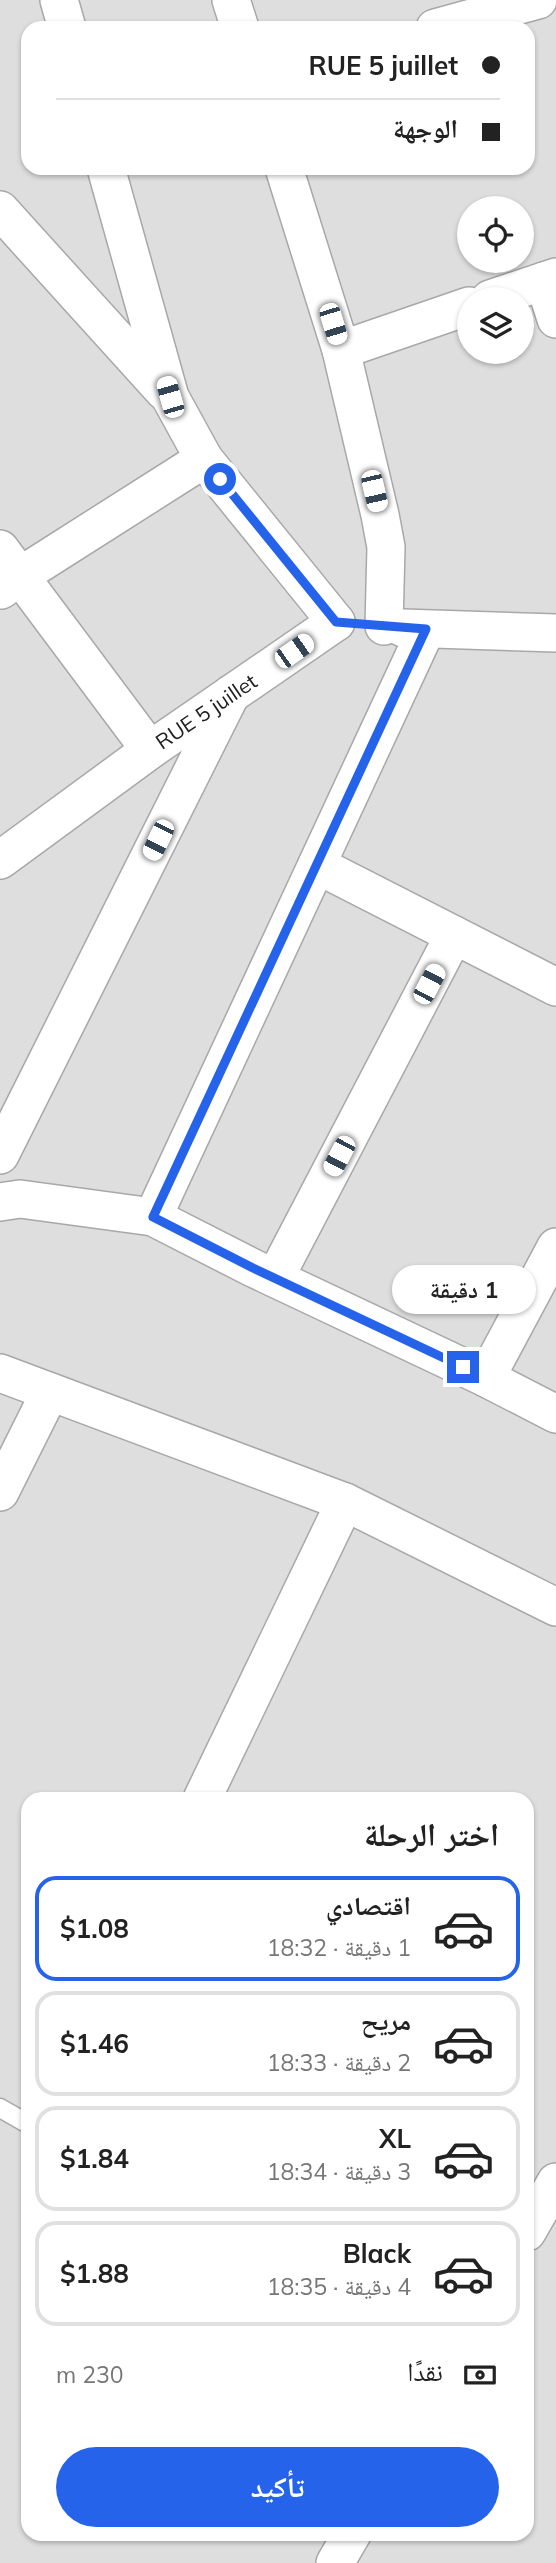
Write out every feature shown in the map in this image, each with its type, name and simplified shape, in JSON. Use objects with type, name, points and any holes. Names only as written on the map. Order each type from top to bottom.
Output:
[{"type":"street","points":[[59,0],[64,21]]},
{"type":"street","points":[[231,0],[238,21]]},
{"type":"street","points":[[461,21],[538,0]]},
{"type":"street","points":[[108,175],[170,397]]},
{"type":"street","points":[[286,175],[341,350],[386,547],[384,626]]},
{"type":"street","points":[[0,210],[170,397],[204,458],[336,622],[426,629],[556,633]]},
{"type":"street","points":[[526,287],[550,279],[556,319]]},
{"type":"street","points":[[341,350],[457,310]]},
{"type":"street","points":[[7,572],[204,458]]},
{"type":"street","name":"RUE 5 juillet","points":[[7,572],[150,750],[336,622]]},
{"type":"street","points":[[153,1217],[426,629]]},
{"type":"street","points":[[0,1155],[231,694]]},
{"type":"street","points":[[0,860],[150,750]]},
{"type":"street","points":[[317,865],[556,987]]},
{"type":"street","points":[[275,1279],[454,935]]},
{"type":"street","points":[[0,1202],[20,1199],[153,1217],[275,1279],[486,1378],[556,1414]]},
{"type":"street","points":[[486,1378],[556,1247]]},
{"type":"street","points":[[0,1373],[345,1502],[556,1606]]},
{"type":"street","points":[[0,1492],[50,1392]]},
{"type":"street","points":[[205,1792],[345,1502]]},
{"type":"street","points":[[534,2220],[556,2182]]},
{"type":"street","points":[[335,2563],[348,2541]]},
{"type":"lane","points":[[0,2108],[21,2120]]},
{"type":"shaded area","points":[[0,0],[556,0],[556,2563],[0,2563]]},
{"type":"route","points":[[220,479],[336,622],[426,629],[153,1217],[253,1268],[463,1367]]}]
